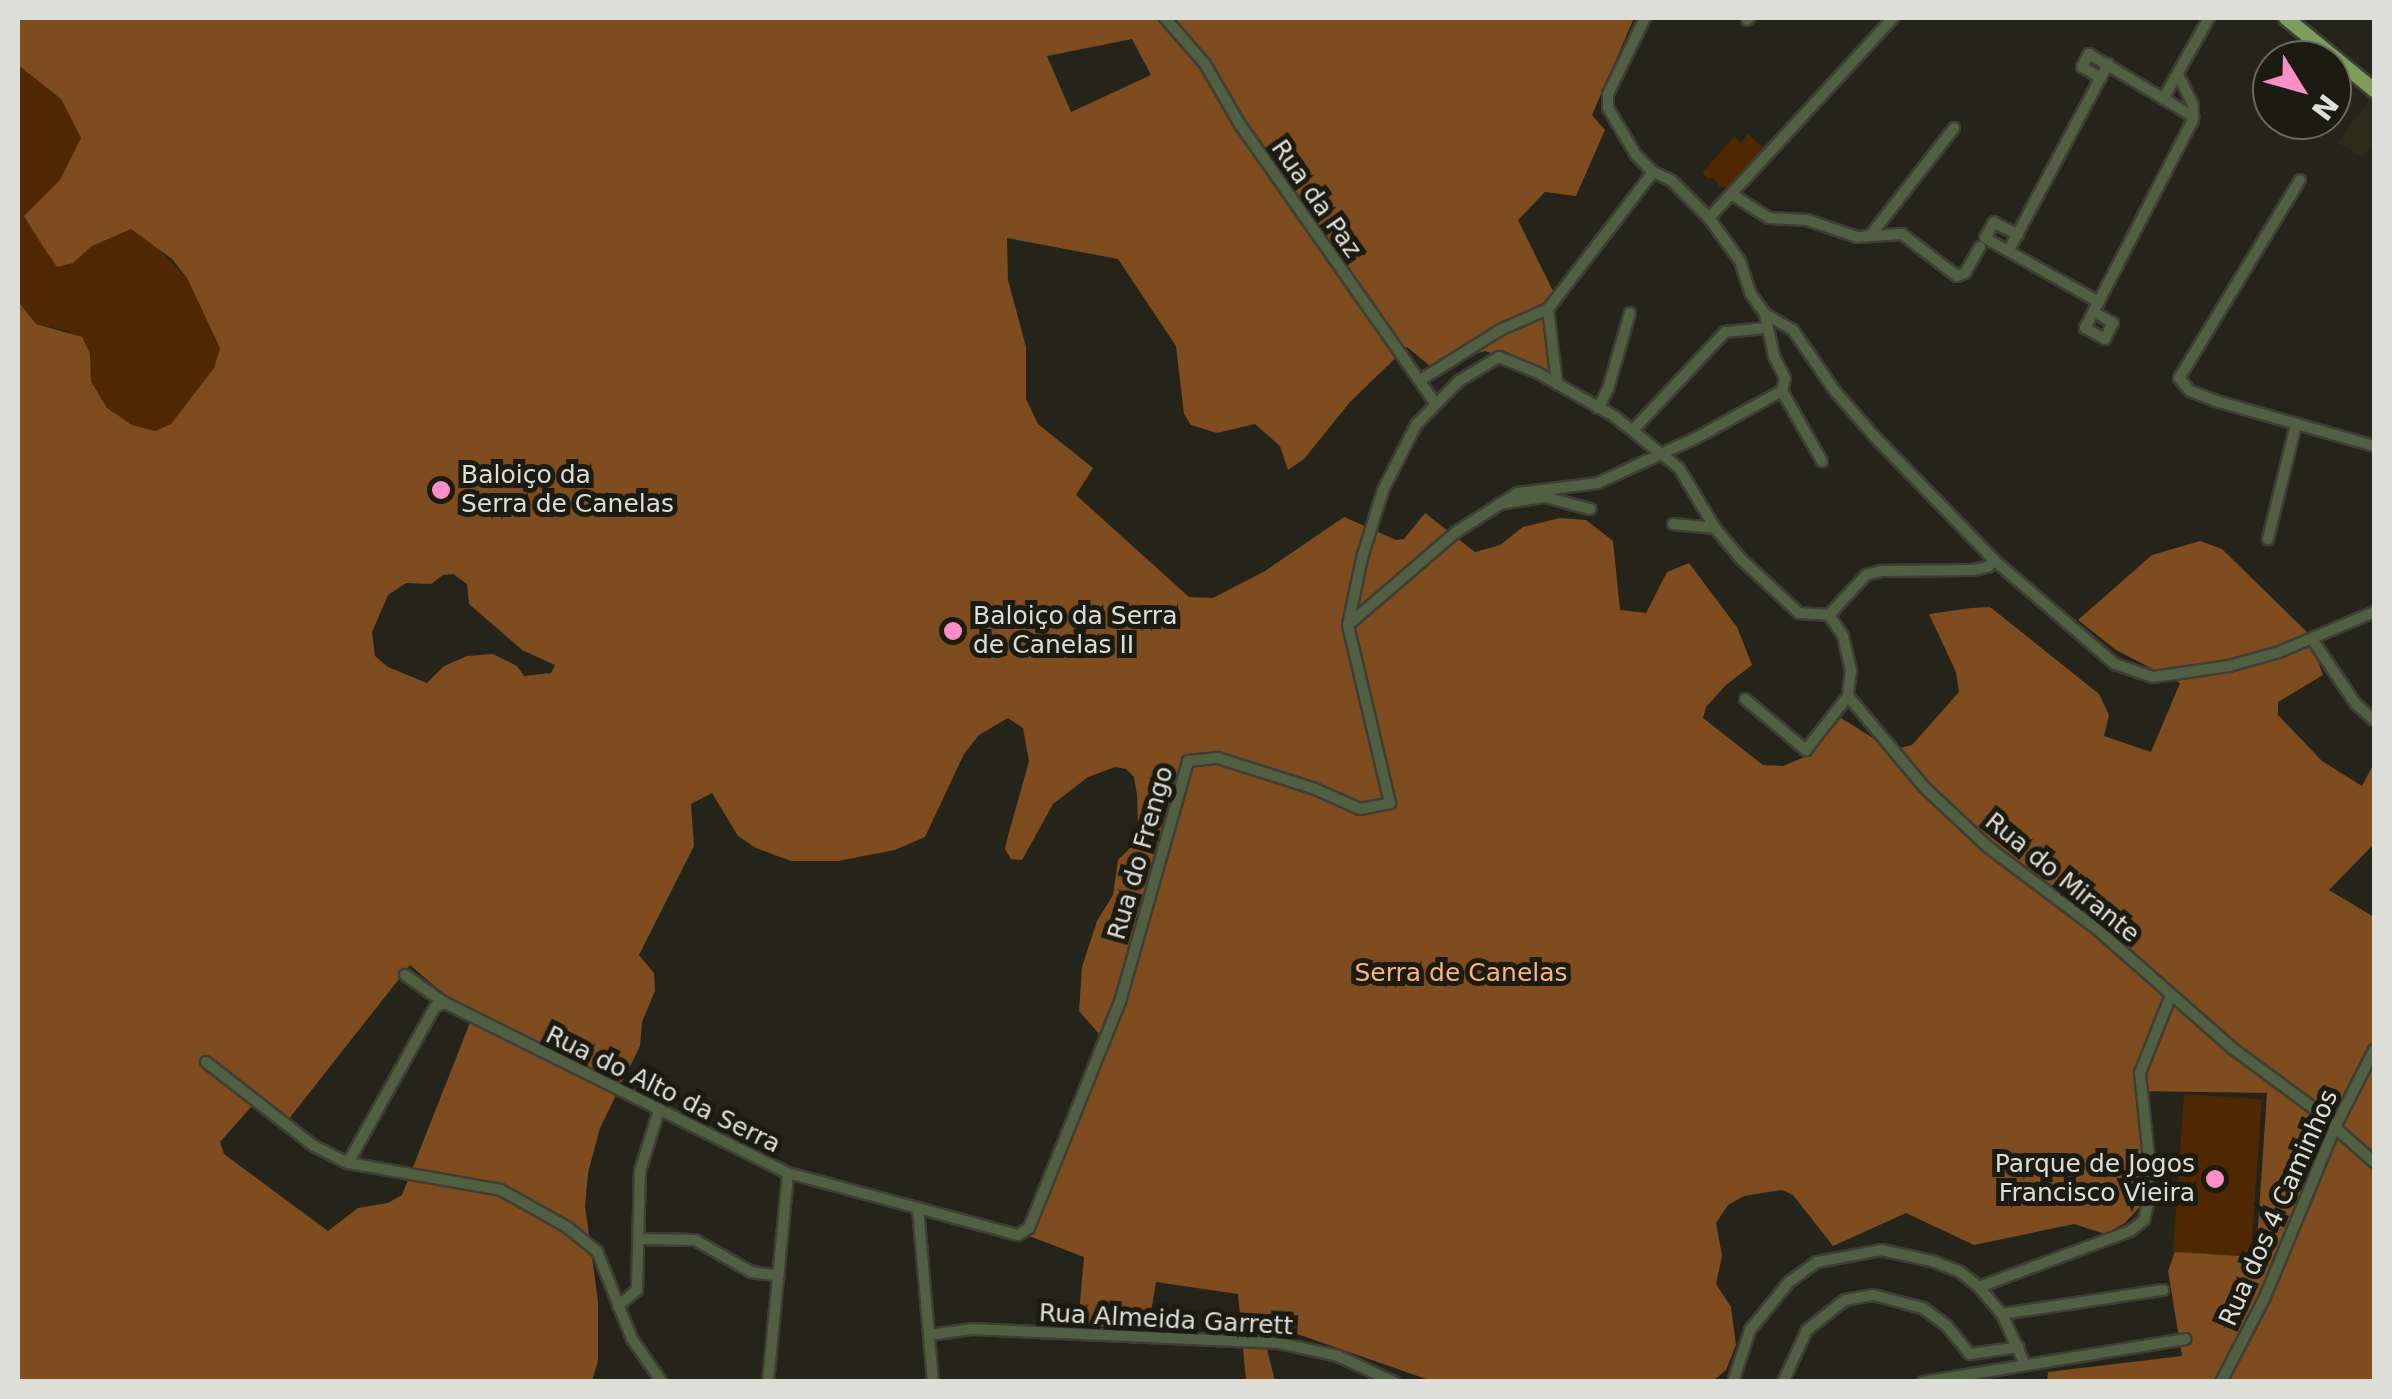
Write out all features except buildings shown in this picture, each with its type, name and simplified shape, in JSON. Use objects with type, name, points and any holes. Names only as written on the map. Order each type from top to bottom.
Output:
[{"type":"main road","points":[[2286,18],[2374,90]]},
{"type":"street","name":"Rua da Paz","points":[[1165,18],[1205,64],[1238,122],[1385,334],[1422,379],[1435,403]]},
{"type":"street","points":[[1645,18],[1608,94],[1608,108],[1636,155],[1653,172],[1672,181],[1709,218],[1740,261],[1752,294],[1765,314],[1793,330],[1854,413],[1994,560],[2114,664],[2137,675],[2162,676],[2228,666],[2312,639],[2374,612]]},
{"type":"street","points":[[1709,218],[1893,18]]},
{"type":"street","points":[[2163,99],[2209,18]]},
{"type":"street","points":[[2101,78],[2082,67],[2088,54],[2194,119]]},
{"type":"street","points":[[2010,250],[2108,64]]},
{"type":"street","points":[[1983,242],[2010,250],[2096,307],[2194,119],[2178,74]]},
{"type":"street","points":[[1870,236],[1954,128]]},
{"type":"street","points":[[1422,379],[1500,330],[1548,309],[1653,172]]},
{"type":"street","points":[[2300,180],[2257,256],[2181,372],[2182,385],[2216,402],[2374,446]]},
{"type":"street","points":[[1732,194],[1769,218],[1806,220],[1856,237],[1902,234],[1956,276],[1965,273],[1994,222],[2018,235]]},
{"type":"street","points":[[1548,309],[1557,384]]},
{"type":"street","points":[[1598,408],[1608,389],[1630,313]]},
{"type":"street","points":[[1765,314],[1766,328],[1785,378],[1782,391],[1822,461]]},
{"type":"street","points":[[1633,430],[1725,332],[1766,328]]},
{"type":"street","name":"Rua do Frengo","points":[[918,1208],[1018,1235],[1029,1228],[1120,1002],[1188,761],[1218,758],[1315,788],[1360,809],[1390,803],[1348,625],[1362,558],[1384,490],[1416,425],[1458,381],[1500,357],[1557,384],[1633,430],[1679,468],[1740,559],[1800,613],[1829,616]]},
{"type":"street","points":[[1348,625],[1456,532],[1518,493],[1598,483],[1782,391]]},
{"type":"street","points":[[2268,539],[2296,424]]},
{"type":"street","points":[[1499,504],[1544,497],[1590,509]]},
{"type":"street","points":[[1673,524],[1716,528]]},
{"type":"street","points":[[1746,698],[1806,750],[1848,696],[1851,670],[1843,636],[1829,616],[1866,575],[1881,570],[1972,570],[1988,567],[1994,560]]},
{"type":"street","points":[[2312,639],[2355,702],[2374,720]]},
{"type":"street","name":"Rua do Mirante","points":[[1848,696],[1924,787],[1988,847],[2097,929],[2374,1162]]},
{"type":"street","name":"Rua do Alto da Serra","points":[[405,975],[445,1003],[788,1173],[918,1208]]},
{"type":"street","points":[[1980,1287],[2130,1232],[2144,1220],[2152,1186],[2140,1073],[2171,995]]},
{"type":"street","points":[[348,1162],[435,1007],[445,1003]]},
{"type":"street","name":"Rua dos 4 Caminhos","points":[[2220,1382],[2266,1297],[2335,1127],[2374,1050]]},
{"type":"street","points":[[206,1062],[314,1146],[348,1162],[500,1190],[567,1228],[597,1251],[632,1338],[662,1382]]},
{"type":"street","points":[[618,1306],[637,1290],[640,1172],[659,1110]]},
{"type":"street","points":[[768,1382],[788,1173]]},
{"type":"street","points":[[918,1208],[932,1382]]},
{"type":"street","points":[[638,1239],[695,1240],[752,1272],[779,1276]]},
{"type":"street","points":[[1734,1382],[1741,1350],[1767,1304],[1817,1262],[1881,1250],[1901,1252],[1960,1272],[1980,1287],[2002,1314],[2020,1347],[2024,1365]]},
{"type":"street","points":[[2002,1314],[2163,1290]]},
{"type":"street","points":[[1783,1382],[1807,1330],[1845,1300],[1872,1295],[1923,1308],[1948,1326],[1970,1354],[2020,1347]]},
{"type":"street","name":"Rua Almeida Garrett","points":[[929,1335],[972,1329],[1279,1343],[1338,1356],[1394,1382]]},
{"type":"street","points":[[1922,1382],[2185,1339]]},
{"type":"shaded area","points":[[18,65],[61,99],[81,139],[60,180],[25,216],[73,263],[91,246],[130,229],[151,241],[187,278],[220,348],[214,368],[196,394],[171,424],[155,431],[131,425],[107,408],[91,380],[90,354],[69,331],[36,324],[18,301]]},
{"type":"shaded area","points":[[2372,97],[2374,147],[2361,157],[2337,142],[2352,140],[2352,123]]},
{"type":"shaded area","points":[[1748,134],[1764,148],[1729,187],[1720,187],[1713,177],[1708,179],[1702,173],[1734,137],[1741,143]]},
{"type":"shaded area","name":"Parque de Jogos Francisco Vieira","points":[[2184,1094],[2262,1099],[2250,1265],[2172,1260]]},
{"type":"green space","name":"Serra de Canelas","points":[[18,18],[1634,18],[1592,115],[1605,130],[1576,196],[1545,192],[1518,220],[1554,293],[1555,348],[1547,372],[1485,351],[1430,366],[1407,347],[1350,402],[1304,459],[1288,470],[1280,446],[1255,424],[1217,433],[1191,425],[1184,414],[1176,346],[1118,259],[1007,238],[1008,280],[1026,347],[1026,399],[1038,424],[1093,468],[1076,495],[1189,597],[1213,598],[1265,571],[1344,517],[1396,540],[1404,539],[1425,513],[1475,552],[1500,545],[1523,527],[1560,518],[1586,520],[1613,541],[1620,610],[1646,613],[1667,572],[1689,563],[1737,627],[1752,665],[1726,685],[1706,707],[1703,718],[1763,765],[1783,766],[1807,756],[1838,716],[1892,750],[1912,745],[1959,692],[1956,672],[1929,614],[1990,607],[2099,694],[2109,715],[2104,736],[2151,752],[2180,683],[2116,650],[2078,620],[2152,555],[2200,541],[2222,549],[2308,633],[2323,675],[2278,702],[2278,715],[2322,761],[2362,786],[2374,763],[2374,844],[2329,890],[2374,917],[2374,1381],[2047,1381],[2048,1372],[2182,1356],[2168,1271],[2175,1252],[2256,1257],[2267,1093],[2138,1091],[2157,1188],[2125,1223],[2105,1234],[2074,1224],[1974,1245],[1906,1213],[1833,1246],[1793,1195],[1782,1190],[1744,1196],[1728,1205],[1716,1223],[1722,1256],[1716,1284],[1731,1307],[1736,1345],[1726,1370],[1713,1381],[1432,1381],[1260,1321],[1275,1381],[1246,1381],[1238,1294],[1156,1282],[1148,1330],[1078,1325],[1084,1257],[1016,1231],[1024,1226],[1100,1035],[1079,1011],[1082,967],[1097,921],[1113,895],[1118,860],[1132,846],[1138,823],[1137,795],[1134,777],[1126,769],[1115,767],[1088,777],[1053,804],[1022,860],[1011,859],[1005,849],[1029,761],[1023,728],[1008,718],[979,735],[964,754],[925,837],[895,850],[838,861],[791,861],[756,848],[738,836],[712,793],[691,804],[694,846],[639,955],[654,973],[655,991],[642,1022],[640,1046],[600,1128],[588,1173],[585,1206],[598,1301],[598,1361],[592,1381],[18,1381],[18,301],[36,324],[82,337],[90,354],[91,381],[107,408],[132,425],[155,431],[171,424],[214,368],[220,348],[187,278],[172,259],[131,229],[92,246],[73,263],[57,267],[24,216],[60,180],[81,138],[61,99],[18,65]],"holes":[[[1132,39],[1151,75],[1071,112],[1047,56]],[[453,574],[467,584],[469,604],[522,650],[555,665],[551,673],[524,676],[517,666],[493,654],[467,656],[444,666],[427,683],[388,667],[375,656],[372,632],[388,595],[406,583],[431,584],[443,575]],[[410,965],[445,995],[475,1010],[402,1195],[388,1203],[358,1208],[328,1231],[224,1154],[220,1142],[260,1097],[288,1120]]]},
{"type":"place","name":"Baloiço da Serra de Canelas","points":[[441,490]]},
{"type":"place","name":"Baloiço da Serra de Canelas II","points":[[953,631]]},
{"type":"place","name":"Parque de Jogos Francisco Vieira","points":[[2215,1179]]}]
